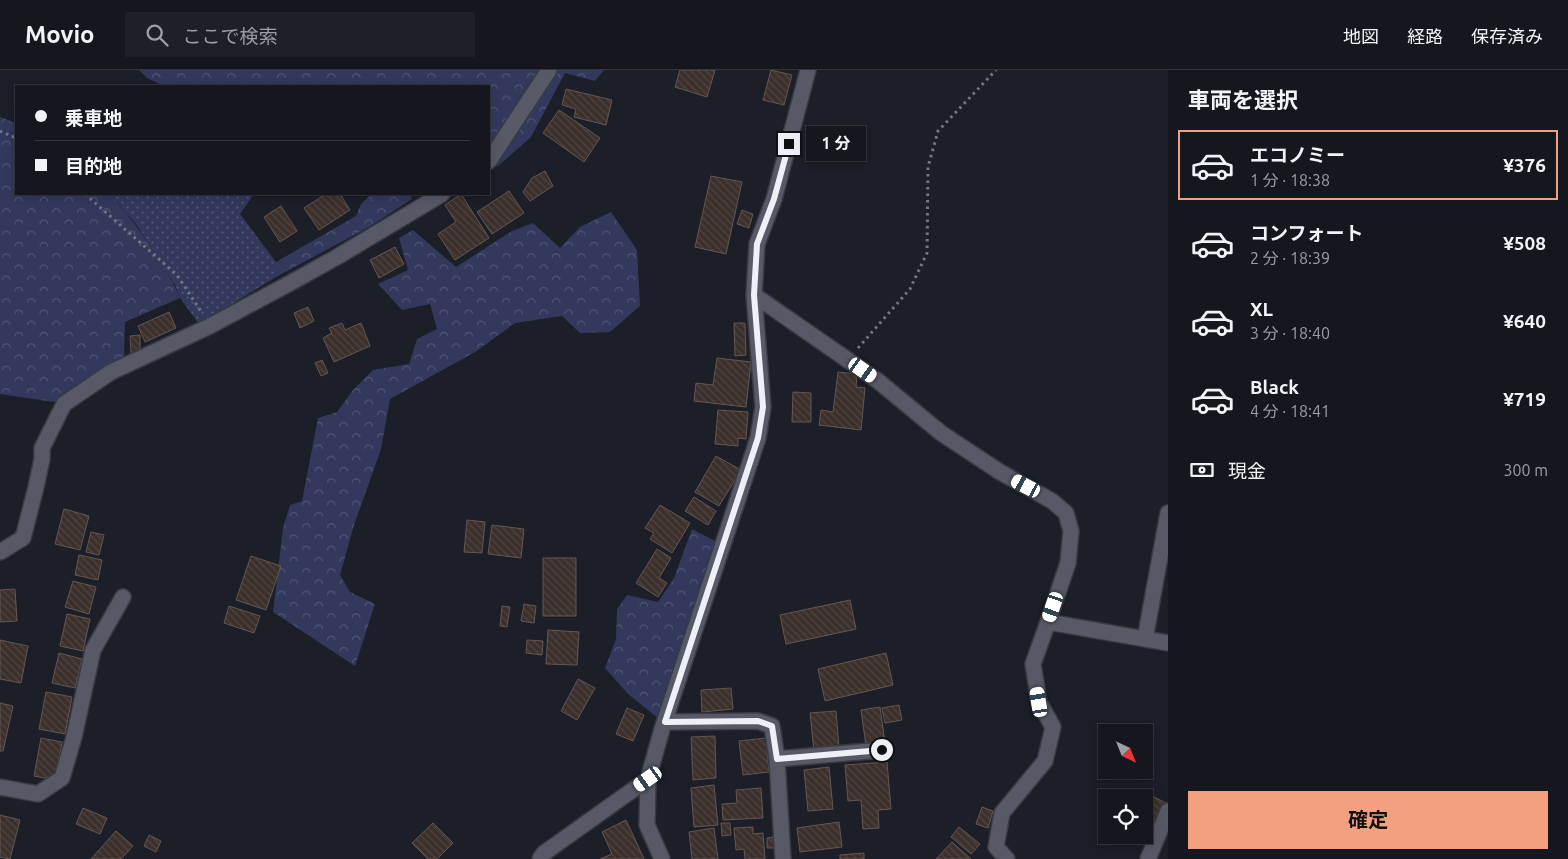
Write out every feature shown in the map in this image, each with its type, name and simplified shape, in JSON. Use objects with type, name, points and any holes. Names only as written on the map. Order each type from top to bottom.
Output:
[{"type":"street","points":[[490,159],[549,70]]},
{"type":"street","points":[[662,859],[648,825],[648,779],[758,438],[763,407],[754,295],[757,244],[774,199],[808,70]]},
{"type":"street","points":[[0,552],[22,538],[36,487],[42,459],[42,448],[64,404],[112,372],[210,326],[337,257],[440,195]]},
{"type":"street","points":[[754,295],[878,381],[941,433],[1000,472],[1052,501],[1066,513],[1071,531],[1068,563],[1033,664],[1039,702],[1053,727],[1045,761],[1002,813],[996,847],[1006,859]]},
{"type":"street","points":[[1145,639],[1168,512]]},
{"type":"street","points":[[0,787],[38,794],[62,778],[74,737],[92,650],[123,597]]},
{"type":"street","points":[[1048,622],[1168,643]]},
{"type":"street","points":[[665,722],[758,721],[772,726],[777,759],[783,859]]},
{"type":"street","points":[[777,759],[882,750]]},
{"type":"street","points":[[540,859],[544,853],[648,779]]},
{"type":"street","points":[[1148,859],[1168,811]]},
{"type":"path","points":[[848,360],[910,289],[927,253],[928,167],[938,131],[996,70]]},
{"type":"path","points":[[0,132],[15,138]]},
{"type":"path","points":[[86,195],[177,275],[210,326]]},
{"type":"green space","points":[[139,70],[604,70],[595,81],[565,73],[531,137],[498,166],[490,166],[490,85],[162,85],[147,78]]},
{"type":"green space","points":[[0,117],[15,123],[15,195],[111,195],[158,256],[180,298],[125,322],[124,358],[54,402],[0,394]]},
{"type":"green space","points":[[111,195],[253,195],[240,214],[276,262],[276,277],[199,324],[180,298],[175,285],[139,228]]},
{"type":"green space","points":[[371,195],[411,195],[412,199],[369,227],[276,277],[276,262],[356,216],[361,204]]},
{"type":"green space","points":[[611,212],[637,250],[640,306],[610,332],[580,333],[562,316],[515,323],[475,352],[390,399],[381,449],[354,525],[340,575],[350,592],[375,604],[355,666],[273,612],[283,528],[290,505],[302,501],[318,418],[337,412],[353,390],[373,370],[409,364],[417,339],[437,329],[430,304],[402,310],[378,284],[408,270],[399,238],[413,230],[456,267],[512,231],[533,223],[560,248],[580,227]]},
{"type":"green space","points":[[692,529],[717,542],[659,719],[628,694],[605,668],[616,639],[617,609],[627,595],[658,602],[674,578]]},
{"type":"building","points":[[680,70],[715,70],[707,97],[675,87]]},
{"type":"building","points":[[771,70],[792,75],[784,105],[763,100]]},
{"type":"building","points":[[566,89],[612,100],[606,125],[574,117],[576,109],[562,105]]},
{"type":"building","points":[[559,110],[600,138],[584,162],[543,133]]},
{"type":"building","points":[[545,171],[553,186],[530,201],[523,192],[532,178]]},
{"type":"building","points":[[711,176],[742,182],[726,254],[695,247]]},
{"type":"building","points":[[509,191],[524,213],[492,234],[477,212]]},
{"type":"building","points":[[324,195],[341,195],[350,210],[319,230],[304,208]]},
{"type":"building","points":[[462,195],[489,238],[455,260],[438,234],[456,222],[445,205]]},
{"type":"building","points":[[281,206],[297,231],[280,242],[264,217]]},
{"type":"building","points":[[742,210],[753,214],[749,228],[737,224]]},
{"type":"building","points":[[395,247],[404,264],[379,278],[370,260]]},
{"type":"building","points":[[308,307],[314,321],[300,328],[294,313]]},
{"type":"building","points":[[169,312],[176,328],[145,342],[138,326]]},
{"type":"building","points":[[342,323],[345,330],[361,323],[370,346],[334,362],[323,338],[332,333],[329,328]]},
{"type":"building","points":[[734,323],[745,323],[746,355],[735,356]]},
{"type":"building","points":[[140,335],[140,352],[131,353],[130,336]]},
{"type":"building","points":[[717,358],[751,362],[746,407],[694,401],[696,383],[713,385]]},
{"type":"building","points":[[322,360],[328,373],[321,376],[315,363]]},
{"type":"building","points":[[838,372],[857,374],[856,387],[865,388],[861,430],[819,425],[821,410],[833,412]]},
{"type":"building","points":[[793,392],[811,393],[811,422],[792,422]]},
{"type":"building","points":[[718,410],[748,412],[746,439],[738,438],[738,446],[715,444]]},
{"type":"building","points":[[716,456],[741,470],[719,506],[695,492]]},
{"type":"building","points":[[694,497],[716,511],[708,525],[685,511]]},
{"type":"building","points":[[660,505],[690,523],[672,553],[650,539],[654,533],[645,528]]},
{"type":"building","points":[[64,509],[89,516],[80,550],[55,544]]},
{"type":"building","points":[[467,520],[485,522],[482,553],[464,552]]},
{"type":"building","points":[[492,525],[524,529],[521,558],[488,554]]},
{"type":"building","points":[[91,532],[104,535],[99,555],[86,552]]},
{"type":"building","points":[[657,549],[671,558],[659,578],[667,583],[658,597],[636,583]]},
{"type":"building","points":[[79,555],[102,560],[98,580],[75,575]]},
{"type":"building","points":[[251,556],[281,566],[266,610],[236,600]]},
{"type":"building","points":[[543,558],[576,558],[576,616],[543,616]]},
{"type":"building","points":[[73,581],[96,587],[89,614],[65,607]]},
{"type":"building","points":[[15,589],[17,621],[0,622],[0,590]]},
{"type":"building","points":[[850,600],[856,629],[786,644],[780,615]]},
{"type":"building","points":[[524,604],[536,606],[534,623],[521,621]]},
{"type":"building","points":[[229,606],[260,616],[254,633],[224,623]]},
{"type":"building","points":[[502,606],[510,607],[507,627],[500,626]]},
{"type":"building","points":[[67,614],[90,619],[83,651],[60,646]]},
{"type":"building","points":[[548,630],[579,632],[577,665],[546,664]]},
{"type":"building","points":[[0,640],[28,646],[21,683],[0,679]]},
{"type":"building","points":[[527,640],[543,641],[542,655],[526,653]]},
{"type":"building","points":[[59,653],[82,659],[75,688],[52,683]]},
{"type":"building","points":[[886,653],[893,685],[825,701],[818,669]]},
{"type":"building","points":[[578,679],[595,688],[577,720],[561,711]]},
{"type":"building","points":[[731,688],[733,709],[702,712],[701,690]]},
{"type":"building","points":[[46,692],[72,697],[65,734],[39,729]]},
{"type":"building","points":[[0,703],[13,706],[3,751],[0,751]]},
{"type":"building","points":[[899,705],[902,720],[885,723],[882,708]]},
{"type":"building","points":[[880,707],[885,743],[866,746],[861,710]]},
{"type":"building","points":[[627,708],[644,715],[633,741],[616,734]]},
{"type":"building","points":[[836,711],[839,748],[814,751],[810,713]]},
{"type":"building","points":[[715,736],[716,778],[693,780],[691,737]]},
{"type":"building","points":[[41,738],[62,742],[55,780],[34,776]]},
{"type":"building","points":[[766,738],[769,772],[743,775],[739,741]]},
{"type":"building","points":[[887,762],[891,809],[878,810],[879,828],[863,829],[861,800],[848,801],[845,765]]},
{"type":"building","points":[[829,767],[833,809],[808,811],[804,770]]},
{"type":"building","points":[[714,785],[718,825],[694,827],[691,788]]},
{"type":"building","points":[[761,788],[763,818],[723,820],[722,804],[737,803],[736,790]]},
{"type":"building","points":[[1153,796],[1166,803],[1153,829]]},
{"type":"building","points":[[982,807],[993,811],[988,828],[976,824]]},
{"type":"building","points":[[83,808],[107,818],[100,834],[76,824]]},
{"type":"building","points":[[0,815],[20,820],[10,859],[0,857]]},
{"type":"building","points":[[626,820],[644,859],[600,859],[612,854],[602,832]]},
{"type":"building","points":[[839,822],[842,847],[800,852],[797,828]]},
{"type":"building","points":[[433,823],[453,843],[437,859],[428,859],[412,843]]},
{"type":"building","points":[[721,823],[730,823],[731,835],[722,836]]},
{"type":"building","points":[[753,827],[753,834],[763,833],[765,859],[745,859],[744,849],[736,850],[734,828]]},
{"type":"building","points":[[959,827],[980,844],[971,854],[951,837]]},
{"type":"building","points":[[714,828],[718,859],[692,859],[689,832]]},
{"type":"building","points":[[116,831],[133,846],[121,859],[91,859]]},
{"type":"building","points":[[149,835],[161,841],[156,852],[144,846]]},
{"type":"building","points":[[773,837],[774,848],[767,848],[767,838]]},
{"type":"building","points":[[952,842],[971,859],[936,859]]},
{"type":"building","points":[[864,853],[864,859],[840,859],[840,855]]},
{"type":"route","points":[[789,144],[774,199],[757,244],[754,295],[763,407],[758,438],[665,722],[758,721],[772,726],[777,759],[882,750]]}]
